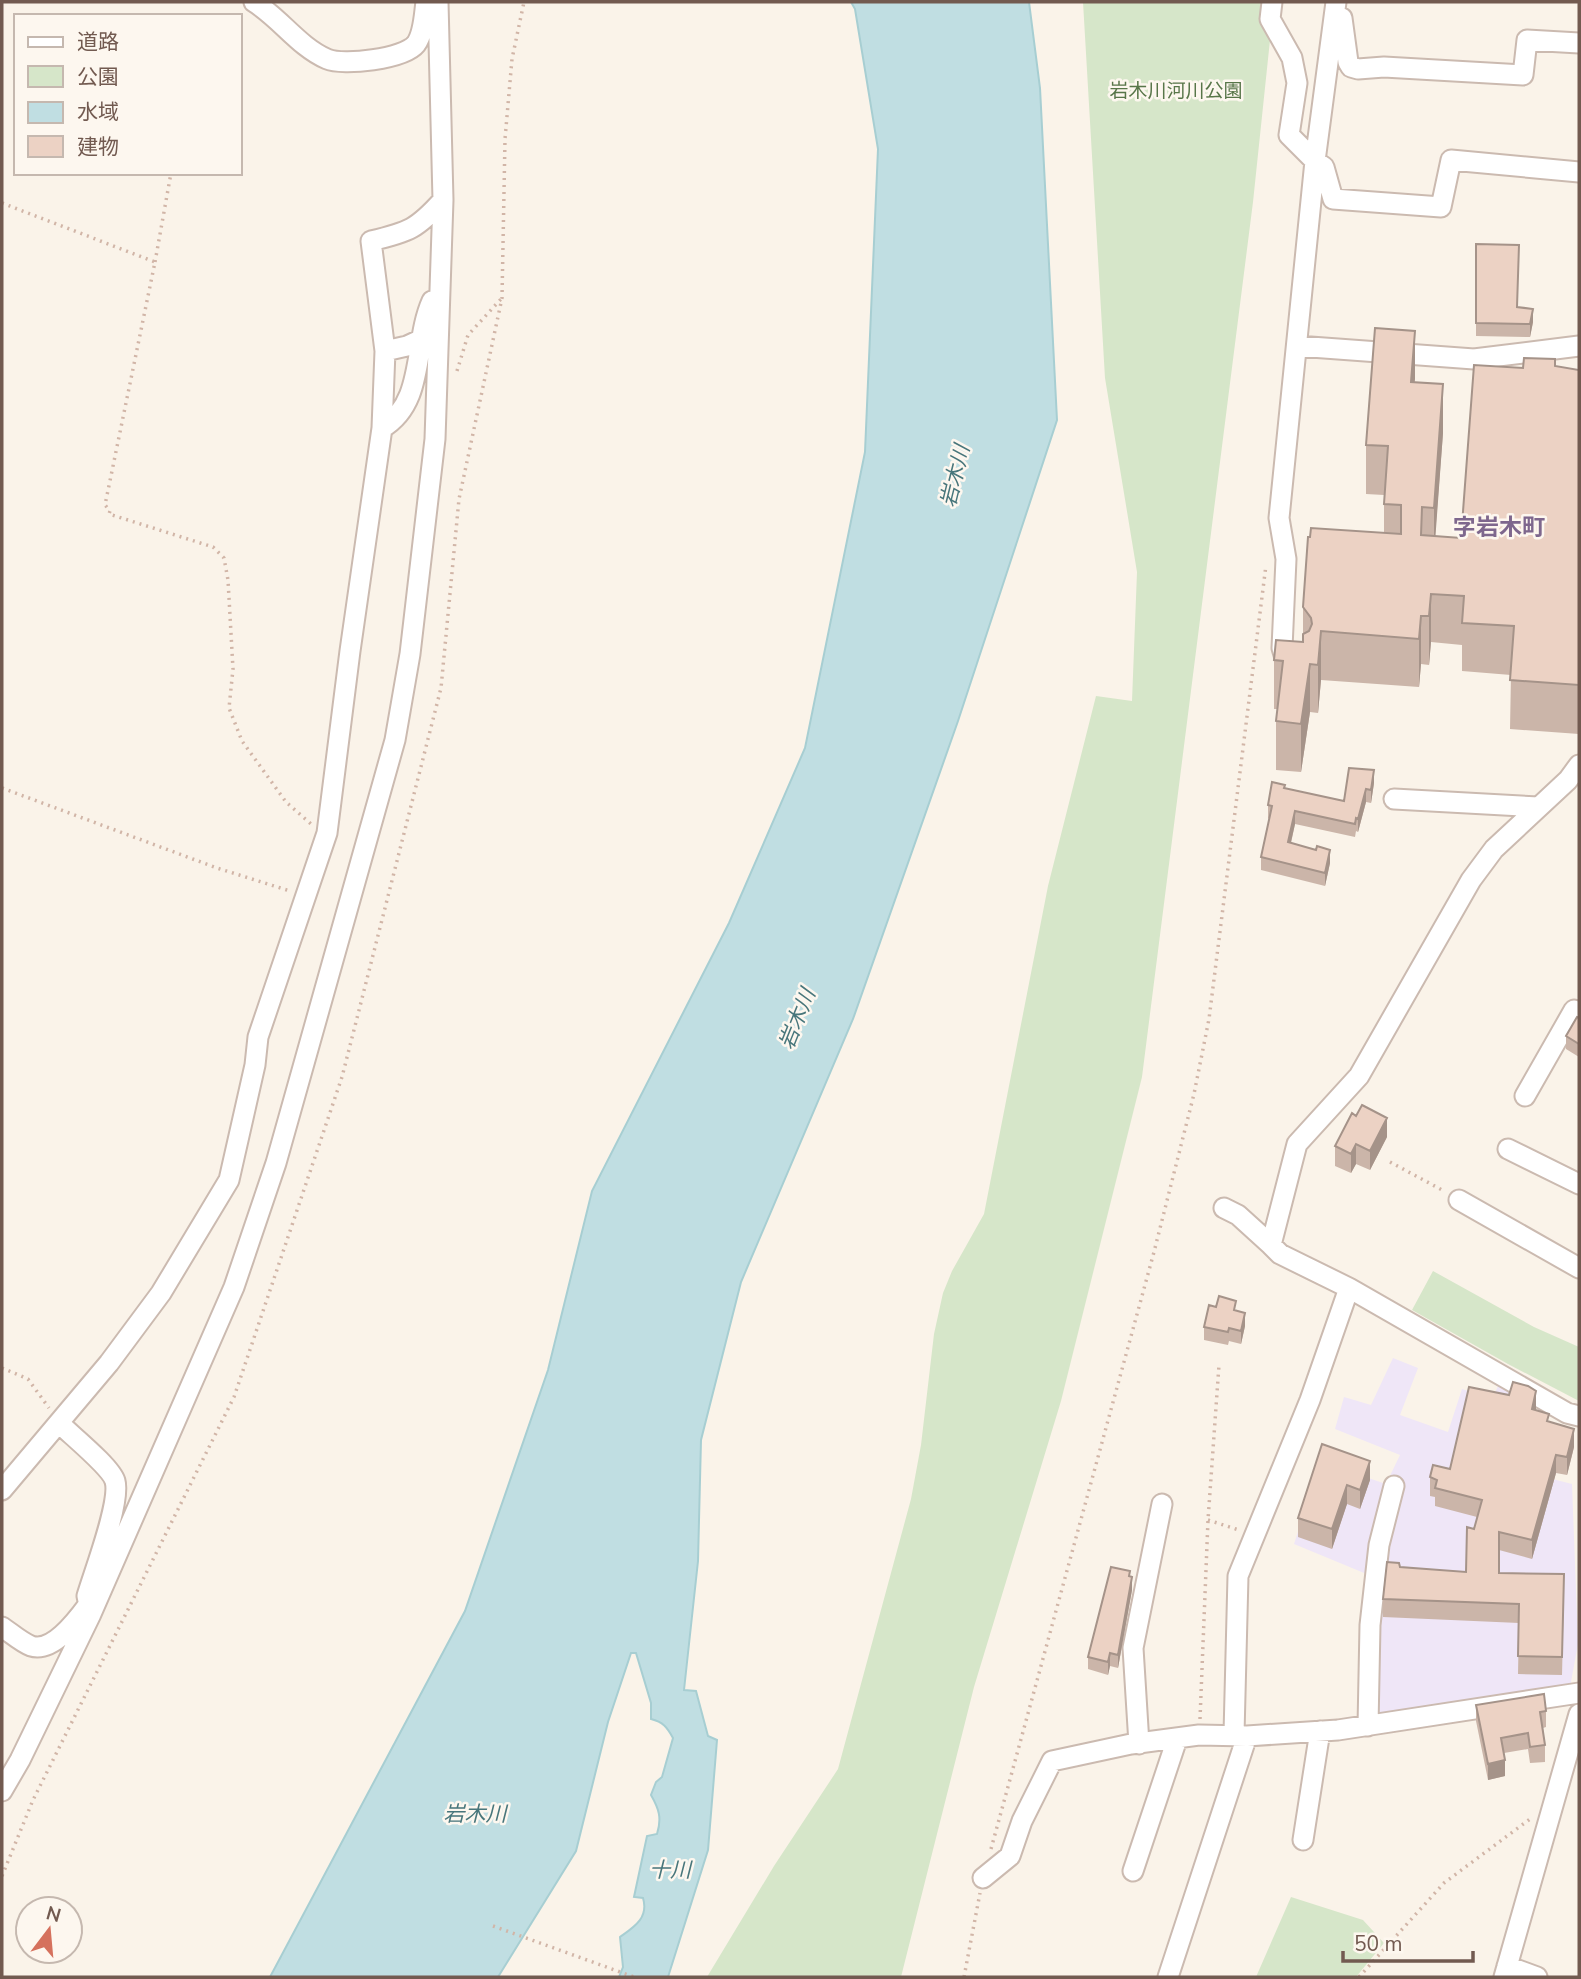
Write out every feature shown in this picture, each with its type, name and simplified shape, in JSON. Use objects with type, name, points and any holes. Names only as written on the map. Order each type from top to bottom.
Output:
[{"type":"street","points":[[254,2],[268,10],[310,49],[329,60],[373,61],[414,47],[420,37],[426,2]]},
{"type":"street","points":[[2,1791],[20,1760],[90,1609],[234,1287],[276,1163],[394,740],[410,654],[435,439],[443,200],[438,2]]},
{"type":"street","points":[[1272,2],[1270,19],[1292,58],[1297,83],[1289,135],[1315,162],[1324,167],[1333,199],[1441,207],[1451,160],[1579,172]]},
{"type":"street","points":[[1300,671],[1285,658],[1282,648],[1286,559],[1279,518],[1315,162],[1335,9]]},
{"type":"street","points":[[1335,9],[1342,18],[1348,62],[1351,67],[1358,69],[1384,67],[1523,75],[1527,40],[1579,43]]},
{"type":"street","points":[[2,1490],[109,1363],[161,1293],[229,1181],[255,1065],[258,1037],[326,837],[382,428],[385,351],[371,241],[405,233],[427,218],[443,200]]},
{"type":"street","points":[[382,428],[395,420],[411,392],[429,309],[440,289]]},
{"type":"street","points":[[385,351],[422,339]]},
{"type":"street","points":[[1297,346],[1474,359],[1579,346]]},
{"type":"street","points":[[1271,1245],[1297,1144],[1359,1076],[1471,880],[1493,849],[1567,780],[1579,765]]},
{"type":"street","points":[[1394,799],[1538,807]]},
{"type":"street","points":[[1525,1096],[1574,1010],[1579,1012]]},
{"type":"street","points":[[1508,1149],[1579,1184]]},
{"type":"street","points":[[1459,1200],[1579,1268]]},
{"type":"street","points":[[1224,1208],[1238,1215],[1280,1254],[1349,1288],[1567,1413],[1579,1416]]},
{"type":"street","points":[[1168,1977],[1240,1735],[1238,1576],[1310,1400],[1349,1288]]},
{"type":"street","points":[[59,1423],[108,1470],[115,1482],[115,1504],[87,1596],[90,1609]]},
{"type":"street","points":[[1368,1726],[1370,1625],[1379,1545],[1394,1486]]},
{"type":"street","points":[[1139,1744],[1133,1648],[1162,1504]]},
{"type":"street","points":[[2,1627],[31,1646],[43,1647],[90,1609]]},
{"type":"street","points":[[983,1878],[1010,1856],[1022,1821],[1052,1761],[1199,1735],[1320,1731],[1368,1726],[1579,1693]]},
{"type":"street","points":[[1537,1977],[1505,1972],[1579,1714]]},
{"type":"street","points":[[1303,1840],[1320,1731]]},
{"type":"street","points":[[1133,1871],[1177,1739]]},
{"type":"path","points":[[171,175],[105,505],[110,511],[109,514],[213,547],[224,558],[228,580],[233,669],[229,708],[242,741],[286,802],[326,837]]},
{"type":"path","points":[[2,203],[155,262]]},
{"type":"path","points":[[456,374],[468,335],[502,298]]},
{"type":"path","points":[[964,1977],[983,1878],[1154,1252],[1194,1094],[1209,1019],[1267,563]]},
{"type":"path","points":[[2,788],[217,868],[305,896]]},
{"type":"path","points":[[1390,1162],[1459,1200]]},
{"type":"path","points":[[1199,1735],[1208,1520],[1219,1365]]},
{"type":"path","points":[[2,1368],[29,1379],[59,1423]]},
{"type":"path","points":[[1208,1520],[1255,1534]]},
{"type":"path","points":[[1359,1977],[1444,1883],[1535,1815]]},
{"type":"path","points":[[493,1926],[634,1977]]},
{"type":"shaded area","points":[[1393,1358],[1418,1368],[1400,1415],[1448,1432],[1462,1389],[1492,1399],[1499,1384],[1512,1392],[1493,1464],[1572,1484],[1578,1644],[1570,1687],[1370,1719],[1369,1575],[1294,1544],[1321,1462],[1386,1484],[1400,1455],[1335,1429],[1344,1397],[1371,1405]]},
{"type":"green space","name":"岩木川河川公園","points":[[1083,2],[1274,2],[1253,202],[1142,1077],[1061,1401],[974,1687],[901,1977],[707,1977],[774,1866],[838,1769],[911,1499],[921,1445],[934,1334],[943,1293],[952,1271],[984,1214],[1048,886],[1096,696],[1132,701],[1137,572],[1105,378]]},
{"type":"green space","points":[[1433,1271],[1534,1327],[1579,1347],[1579,1401],[1412,1310]]},
{"type":"green space","points":[[1291,1897],[1363,1920],[1384,1943],[1356,1977],[1256,1977]]},
{"type":"water","name":"岩木川","points":[[851,2],[1029,2],[1040,88],[1057,420],[958,721],[853,1019],[741,1282],[701,1440],[698,1561],[684,1690],[696,1691],[708,1736],[717,1740],[708,1850],[668,1977],[619,1977],[623,1967],[620,1937],[639,1921],[644,1911],[643,1898],[634,1897],[647,1836],[657,1834],[659,1828],[659,1814],[651,1795],[656,1782],[662,1777],[673,1738],[664,1726],[651,1719],[651,1703],[636,1653],[631,1653],[608,1722],[576,1851],[498,1977],[270,1977],[465,1611],[548,1370],[592,1191],[729,923],[805,748],[865,452],[878,149],[855,9]]},
{"type":"building","points":[[1476,244],[1519,245],[1517,307],[1533,309],[1530,324],[1476,323]]},
{"type":"building","points":[[1375,328],[1415,331],[1411,382],[1443,384],[1434,508],[1422,507],[1421,535],[1461,538],[1474,365],[1523,368],[1524,358],[1555,359],[1555,366],[1579,370],[1579,685],[1510,680],[1514,626],[1462,623],[1464,596],[1431,594],[1429,616],[1421,616],[1419,639],[1321,631],[1318,665],[1310,664],[1301,724],[1276,721],[1283,661],[1274,660],[1276,640],[1303,642],[1303,634],[1309,631],[1312,624],[1303,607],[1311,528],[1401,534],[1401,505],[1384,504],[1388,446],[1366,445]]},
{"type":"building","points":[[1349,768],[1374,770],[1371,790],[1366,789],[1355,824],[1295,811],[1288,842],[1316,850],[1317,846],[1330,850],[1325,873],[1261,857],[1272,806],[1268,805],[1272,782],[1285,785],[1284,788],[1344,801]]},
{"type":"building","points":[[1577,1017],[1579,1018],[1579,1044],[1566,1036]]},
{"type":"building","points":[[1362,1105],[1387,1118],[1370,1151],[1356,1144],[1351,1154],[1335,1146],[1352,1113],[1356,1116]]},
{"type":"building","points":[[1219,1296],[1236,1301],[1234,1310],[1245,1313],[1241,1331],[1229,1328],[1228,1332],[1204,1327],[1209,1305],[1216,1307]]},
{"type":"building","points":[[1513,1382],[1536,1391],[1532,1409],[1549,1414],[1547,1421],[1574,1429],[1567,1457],[1556,1455],[1532,1540],[1499,1532],[1499,1573],[1564,1574],[1562,1657],[1518,1656],[1519,1604],[1383,1599],[1387,1562],[1399,1563],[1400,1567],[1466,1572],[1467,1527],[1474,1529],[1482,1500],[1435,1488],[1437,1480],[1430,1477],[1433,1465],[1450,1469],[1469,1387],[1509,1395]]},
{"type":"building","points":[[1322,1444],[1370,1461],[1360,1490],[1347,1485],[1332,1529],[1298,1518]]},
{"type":"building","points":[[1111,1567],[1130,1571],[1129,1576],[1132,1577],[1118,1655],[1110,1653],[1108,1662],[1088,1657]]},
{"type":"building","points":[[1544,1694],[1546,1711],[1540,1712],[1545,1745],[1530,1747],[1528,1733],[1501,1738],[1505,1760],[1488,1764],[1476,1705]]},
{"type":"district","name":"字岩木町","points":[[1499,527]]},
{"type":"water label","name":"十川","points":[[670,1870]]}]
